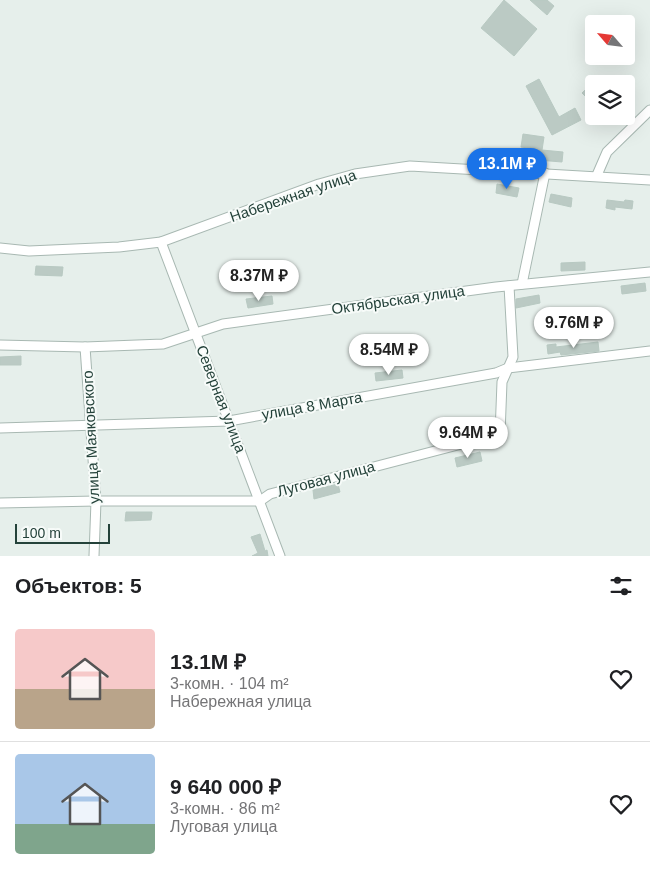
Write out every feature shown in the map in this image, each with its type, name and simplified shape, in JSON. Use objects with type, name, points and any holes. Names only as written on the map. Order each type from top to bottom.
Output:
[{"type":"street","points":[[597,175],[607,152],[650,110]]},
{"type":"street","name":"Набережная улица","points":[[0,248],[29,251],[119,247],[161,242],[355,174],[410,166],[597,175],[650,180]]},
{"type":"street","points":[[522,284],[546,173]]},
{"type":"street","name":"Северная улица","points":[[161,242],[280,556]]},
{"type":"street","name":"Октябрьская улица","points":[[0,345],[86,347],[163,344],[223,324],[522,284],[650,272]]},
{"type":"street","name":"Луговая улица","points":[[0,503],[260,501],[270,494],[500,434],[502,382],[513,357],[509,286]]},
{"type":"street","name":"улица Маяковского","points":[[86,347],[96,501],[94,556]]},
{"type":"street","name":"улица 8 Марта","points":[[0,428],[92,427],[229,421],[496,373],[508,368],[650,351]]},
{"type":"building","points":[[504,0],[537,29],[514,56],[481,28]]},
{"type":"building","points":[[530,0],[547,0],[554,6],[547,15]]},
{"type":"building","points":[[539,79],[559,117],[575,108],[581,120],[552,135],[526,86]]},
{"type":"building","points":[[523,134],[544,137],[542,150],[563,152],[562,162],[526,159],[528,148],[521,147]]},
{"type":"building","points":[[497,184],[519,188],[517,197],[496,193]]},
{"type":"building","points":[[551,194],[572,198],[571,207],[549,202]]},
{"type":"building","points":[[607,200],[633,201],[632,209],[615,207],[615,210],[606,208]]},
{"type":"building","points":[[585,262],[585,270],[561,271],[561,263]]},
{"type":"building","points":[[36,266],[63,267],[62,276],[35,275]]},
{"type":"building","points":[[645,283],[646,291],[622,294],[621,286]]},
{"type":"building","points":[[539,295],[540,303],[516,308],[516,299]]},
{"type":"building","points":[[272,296],[273,304],[248,308],[246,299]]},
{"type":"building","points":[[598,342],[599,351],[561,355],[560,352],[548,354],[547,345],[556,344],[556,347]]},
{"type":"building","points":[[21,356],[21,365],[0,365],[0,357]]},
{"type":"building","points":[[402,370],[403,378],[376,381],[375,373]]},
{"type":"building","points":[[480,452],[482,461],[457,467],[455,458]]},
{"type":"building","points":[[338,484],[340,492],[314,499],[313,490]]},
{"type":"building","points":[[126,512],[152,512],[151,520],[125,521]]},
{"type":"building","points":[[260,534],[268,556],[252,556],[258,553],[251,537]]}]
